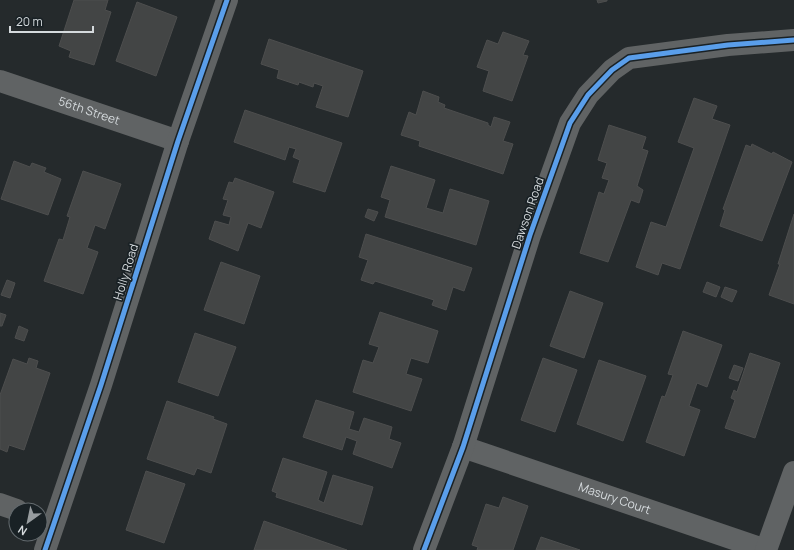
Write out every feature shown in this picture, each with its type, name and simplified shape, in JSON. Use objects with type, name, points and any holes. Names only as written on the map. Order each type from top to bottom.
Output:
[{"type":"street","name":"Holly Road","points":[[48,518],[101,385],[178,141],[227,0]]},
{"type":"street","name":"Dawson Road","points":[[424,550],[463,446],[530,236],[570,123],[588,95],[612,70],[629,58],[728,45],[794,40]]},
{"type":"street","name":"56th Street","points":[[0,81],[178,141]]},
{"type":"street","name":"Masury Court","points":[[463,446],[766,550]]},
{"type":"street","points":[[766,550],[794,472]]},
{"type":"building","points":[[74,0],[108,0],[105,10],[111,12],[94,65],[69,57],[71,51],[59,46]]},
{"type":"building","points":[[597,0],[607,0],[607,1],[598,3]]},
{"type":"building","points":[[137,2],[177,17],[156,76],[116,61]]},
{"type":"building","points":[[503,32],[529,41],[523,55],[528,56],[512,101],[483,91],[489,71],[477,67],[487,40],[498,44]]},
{"type":"building","points":[[269,39],[363,71],[348,117],[316,107],[323,86],[314,83],[313,87],[299,82],[298,85],[277,78],[279,70],[261,64]]},
{"type":"building","points":[[423,91],[439,97],[438,102],[445,105],[444,108],[488,123],[491,127],[494,117],[510,122],[503,141],[513,144],[503,174],[419,146],[420,141],[401,135],[409,112],[416,115]]},
{"type":"building","points":[[694,98],[717,106],[712,119],[730,125],[680,269],[662,263],[658,275],[636,267],[651,222],[666,227],[694,148],[678,142]]},
{"type":"building","points":[[245,110],[342,143],[325,192],[293,182],[300,160],[293,157],[296,149],[289,147],[285,160],[234,142]]},
{"type":"building","points":[[609,125],[646,137],[642,149],[648,151],[637,186],[643,190],[639,203],[631,200],[608,262],[580,253],[599,192],[604,194],[609,180],[602,178],[607,163],[598,160]]},
{"type":"building","points":[[752,144],[772,154],[773,152],[792,162],[762,241],[720,226],[725,210],[723,209],[746,145],[751,147]]},
{"type":"building","points":[[14,161],[30,167],[32,163],[46,168],[44,172],[61,179],[48,215],[1,199]]},
{"type":"building","points":[[391,166],[435,180],[426,208],[443,213],[450,189],[489,201],[476,245],[385,217],[390,200],[381,197]]},
{"type":"building","points":[[83,171],[121,184],[105,229],[95,225],[87,248],[98,252],[83,294],[44,281],[59,239],[63,240],[70,217],[67,216]]},
{"type":"building","points":[[235,178],[274,192],[261,228],[248,223],[238,251],[209,239],[215,221],[229,225],[231,217],[223,215],[228,200],[223,199],[229,182],[233,183]]},
{"type":"building","points":[[368,209],[378,212],[374,221],[365,217]]},
{"type":"building","points":[[794,214],[794,304],[769,295],[780,264],[778,264]]},
{"type":"building","points":[[366,234],[472,268],[464,291],[453,287],[446,310],[432,305],[434,300],[375,281],[373,284],[361,280],[368,260],[359,257]]},
{"type":"building","points":[[221,262],[260,276],[244,324],[204,310]]},
{"type":"building","points":[[7,280],[15,283],[10,298],[1,295]]},
{"type":"building","points":[[707,282],[720,287],[716,297],[703,292]]},
{"type":"building","points":[[725,287],[737,291],[732,302],[721,297]]},
{"type":"building","points":[[570,291],[603,303],[584,358],[550,346]]},
{"type":"building","points":[[380,312],[438,331],[428,363],[411,358],[406,374],[422,379],[411,411],[353,392],[363,360],[373,363],[379,347],[369,344]]},
{"type":"building","points":[[0,313],[6,315],[2,326],[0,326]]},
{"type":"building","points":[[19,326],[28,330],[24,341],[15,338]]},
{"type":"building","points":[[683,331],[722,345],[707,387],[697,383],[689,406],[700,410],[684,456],[646,442],[662,396],[665,397],[673,375],[668,374]]},
{"type":"building","points":[[195,333],[236,347],[218,396],[178,382]]},
{"type":"building","points":[[750,353],[780,363],[755,438],[725,428],[735,400],[731,398],[734,390],[737,392]]},
{"type":"building","points":[[29,358],[38,361],[36,368],[50,373],[24,450],[9,445],[7,452],[0,449],[0,395],[13,359],[27,364]]},
{"type":"building","points":[[543,358],[577,370],[555,432],[521,420]]},
{"type":"building","points":[[599,360],[646,376],[623,441],[577,424]]},
{"type":"building","points":[[734,365],[743,368],[738,381],[729,378]]},
{"type":"building","points":[[316,400],[354,412],[349,429],[359,432],[364,418],[392,427],[389,439],[401,443],[392,468],[353,454],[357,441],[346,437],[342,450],[303,437]]},
{"type":"building","points":[[167,401],[214,417],[213,419],[227,424],[211,473],[197,468],[194,475],[147,459]]},
{"type":"building","points":[[283,458],[327,472],[318,500],[324,503],[333,475],[373,487],[362,525],[276,497],[277,493],[272,491]]},
{"type":"building","points":[[146,471],[185,484],[164,543],[126,530]]},
{"type":"building","points":[[503,497],[528,506],[513,550],[477,550],[478,547],[472,545],[486,504],[499,508]]},
{"type":"building","points":[[264,521],[347,550],[254,550]]},
{"type":"building","points":[[541,537],[580,550],[536,550]]},
{"type":"cycle path","points":[[45,550],[101,385],[178,141],[227,0]]},
{"type":"cycle path","points":[[424,550],[463,447],[530,235],[570,123],[588,95],[612,70],[629,58],[728,45],[794,40]]}]
